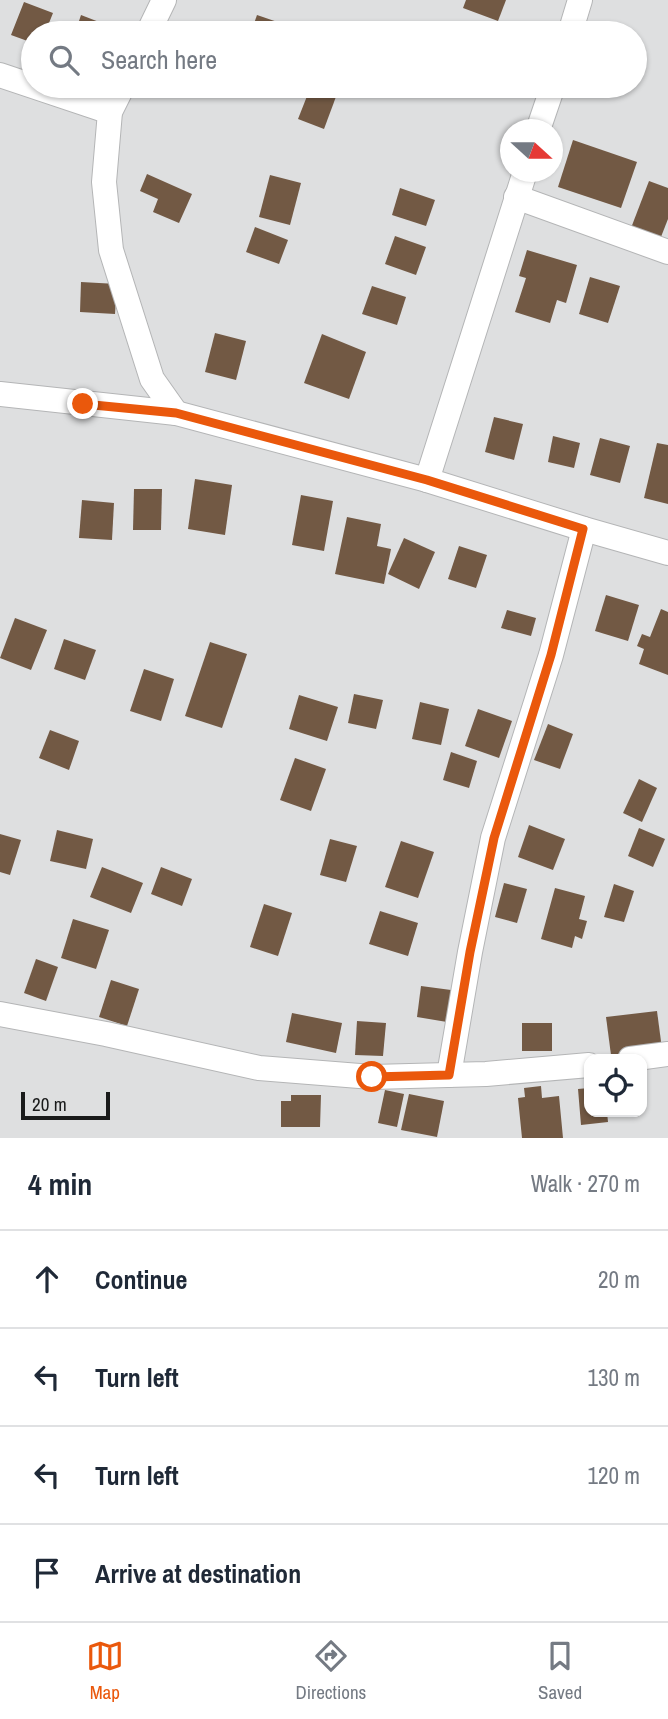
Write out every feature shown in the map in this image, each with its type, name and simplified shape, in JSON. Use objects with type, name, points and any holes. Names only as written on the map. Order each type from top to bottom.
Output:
[{"type":"street","points":[[154,21],[164,0]]},
{"type":"street","points":[[574,21],[580,0]]},
{"type":"street","points":[[0,75],[21,82]]},
{"type":"street","points":[[68,98],[110,112]]},
{"type":"street","points":[[117,98],[110,112],[104,182],[111,250],[152,379],[176,413]]},
{"type":"street","points":[[542,119],[548,98]]},
{"type":"street","points":[[427,480],[521,182]]},
{"type":"street","points":[[516,197],[668,252]]},
{"type":"street","points":[[0,394],[176,413],[427,480],[668,553]]},
{"type":"street","points":[[449,1075],[470,952],[494,838],[551,655],[583,529]]},
{"type":"street","points":[[0,1014],[259,1068],[372,1077],[486,1074],[584,1065]]},
{"type":"street","points":[[647,1057],[668,1054]]},
{"type":"building","points":[[466,0],[506,0],[498,21],[463,8]]},
{"type":"building","points":[[24,2],[53,13],[50,21],[21,21],[21,39],[11,35]]},
{"type":"building","points":[[81,15],[96,21],[79,21]]},
{"type":"building","points":[[257,15],[275,21],[255,21]]},
{"type":"building","points":[[306,98],[336,98],[324,129],[298,119]]},
{"type":"building","points":[[573,140],[637,162],[621,208],[558,187],[560,182],[563,182],[563,171]]},
{"type":"building","points":[[147,174],[192,194],[179,223],[153,212],[158,199],[140,191]]},
{"type":"building","points":[[270,175],[301,183],[290,225],[259,217]]},
{"type":"building","points":[[649,181],[668,188],[668,219],[659,242],[631,228]]},
{"type":"building","points":[[400,188],[435,200],[426,226],[392,215]]},
{"type":"building","points":[[255,227],[288,240],[279,264],[246,252]]},
{"type":"building","points":[[395,236],[426,247],[416,275],[385,264]]},
{"type":"building","points":[[527,250],[577,265],[566,303],[557,300],[550,323],[515,312],[526,278],[519,276]]},
{"type":"building","points":[[590,277],[620,286],[608,323],[579,314]]},
{"type":"building","points":[[81,282],[117,284],[115,314],[80,312]]},
{"type":"building","points":[[372,286],[406,297],[397,325],[362,314]]},
{"type":"building","points":[[215,333],[246,341],[236,380],[205,372]]},
{"type":"building","points":[[322,334],[366,352],[349,399],[304,383]]},
{"type":"building","points":[[494,417],[523,424],[514,460],[485,452]]},
{"type":"building","points":[[553,436],[580,443],[574,468],[548,462]]},
{"type":"building","points":[[600,438],[630,446],[620,483],[590,475]]},
{"type":"building","points":[[657,443],[668,445],[668,504],[644,498]]},
{"type":"building","points":[[195,479],[232,485],[225,535],[188,529]]},
{"type":"building","points":[[134,489],[162,489],[161,530],[133,530]]},
{"type":"building","points":[[301,495],[333,501],[324,551],[292,545]]},
{"type":"building","points":[[82,500],[114,503],[112,540],[79,538]]},
{"type":"building","points":[[347,517],[381,524],[377,546],[391,549],[384,584],[335,574]]},
{"type":"building","points":[[404,538],[435,552],[419,589],[388,574]]},
{"type":"building","points":[[459,546],[487,555],[476,588],[448,579]]},
{"type":"building","points":[[606,595],[639,605],[628,641],[595,631]]},
{"type":"building","points":[[661,609],[668,612],[668,675],[639,664],[644,649],[637,646],[642,634],[650,637]]},
{"type":"building","points":[[507,610],[536,618],[531,636],[501,628]]},
{"type":"building","points":[[15,618],[47,630],[31,670],[0,658]]},
{"type":"building","points":[[64,639],[96,650],[85,680],[54,669]]},
{"type":"building","points":[[210,642],[247,654],[222,728],[185,716]]},
{"type":"building","points":[[144,669],[174,679],[161,721],[130,711]]},
{"type":"building","points":[[354,694],[383,700],[376,729],[348,723]]},
{"type":"building","points":[[299,695],[338,707],[327,741],[289,729]]},
{"type":"building","points":[[420,702],[449,709],[441,745],[412,739]]},
{"type":"building","points":[[478,709],[512,721],[499,758],[465,746]]},
{"type":"building","points":[[548,724],[573,734],[560,769],[534,760]]},
{"type":"building","points":[[50,730],[79,741],[69,770],[39,758]]},
{"type":"building","points":[[451,752],[477,761],[469,788],[443,780]]},
{"type":"building","points":[[295,758],[326,769],[311,811],[280,800]]},
{"type":"building","points":[[639,779],[657,788],[642,822],[623,813]]},
{"type":"building","points":[[529,825],[565,839],[553,870],[518,857]]},
{"type":"building","points":[[639,828],[665,839],[653,867],[628,856]]},
{"type":"building","points":[[57,830],[93,839],[86,869],[50,861]]},
{"type":"building","points":[[0,834],[21,840],[10,875],[0,872]]},
{"type":"building","points":[[330,839],[357,846],[346,882],[320,875]]},
{"type":"building","points":[[401,841],[434,852],[418,898],[385,887]]},
{"type":"building","points":[[102,867],[143,883],[131,913],[90,897]]},
{"type":"building","points":[[161,867],[192,879],[182,906],[151,894]]},
{"type":"building","points":[[504,883],[527,889],[517,923],[495,917]]},
{"type":"building","points":[[614,884],[634,891],[624,922],[604,917]]},
{"type":"building","points":[[555,888],[585,896],[579,919],[587,921],[582,939],[575,936],[572,948],[541,939]]},
{"type":"building","points":[[264,904],[292,913],[278,956],[250,947]]},
{"type":"building","points":[[380,911],[418,923],[408,956],[369,944]]},
{"type":"building","points":[[73,919],[109,930],[96,969],[61,958]]},
{"type":"building","points":[[36,959],[58,967],[46,1001],[24,993]]},
{"type":"building","points":[[111,980],[139,989],[127,1026],[99,1017]]},
{"type":"building","points":[[421,986],[451,990],[447,1022],[417,1017]]},
{"type":"building","points":[[657,1011],[662,1049],[611,1054],[606,1017]]},
{"type":"building","points":[[292,1013],[342,1023],[336,1053],[286,1042]]},
{"type":"building","points":[[357,1021],[386,1023],[383,1056],[355,1055]]},
{"type":"building","points":[[522,1023],[552,1023],[552,1051],[522,1051]]},
{"type":"building","points":[[541,1086],[542,1098],[559,1096],[563,1138],[522,1138],[518,1098],[525,1097],[524,1088]]},
{"type":"building","points":[[584,1088],[584,1117],[608,1117],[608,1122],[581,1125],[578,1089]]},
{"type":"building","points":[[385,1090],[404,1094],[397,1127],[378,1123]]},
{"type":"building","points":[[409,1094],[444,1101],[437,1137],[401,1130]]},
{"type":"building","points":[[291,1095],[321,1095],[320,1127],[281,1127],[281,1101],[291,1101]]},
{"type":"route","points":[[83,404],[176,413],[427,480],[583,529],[551,655],[494,838],[470,952],[449,1075],[372,1077]]}]
